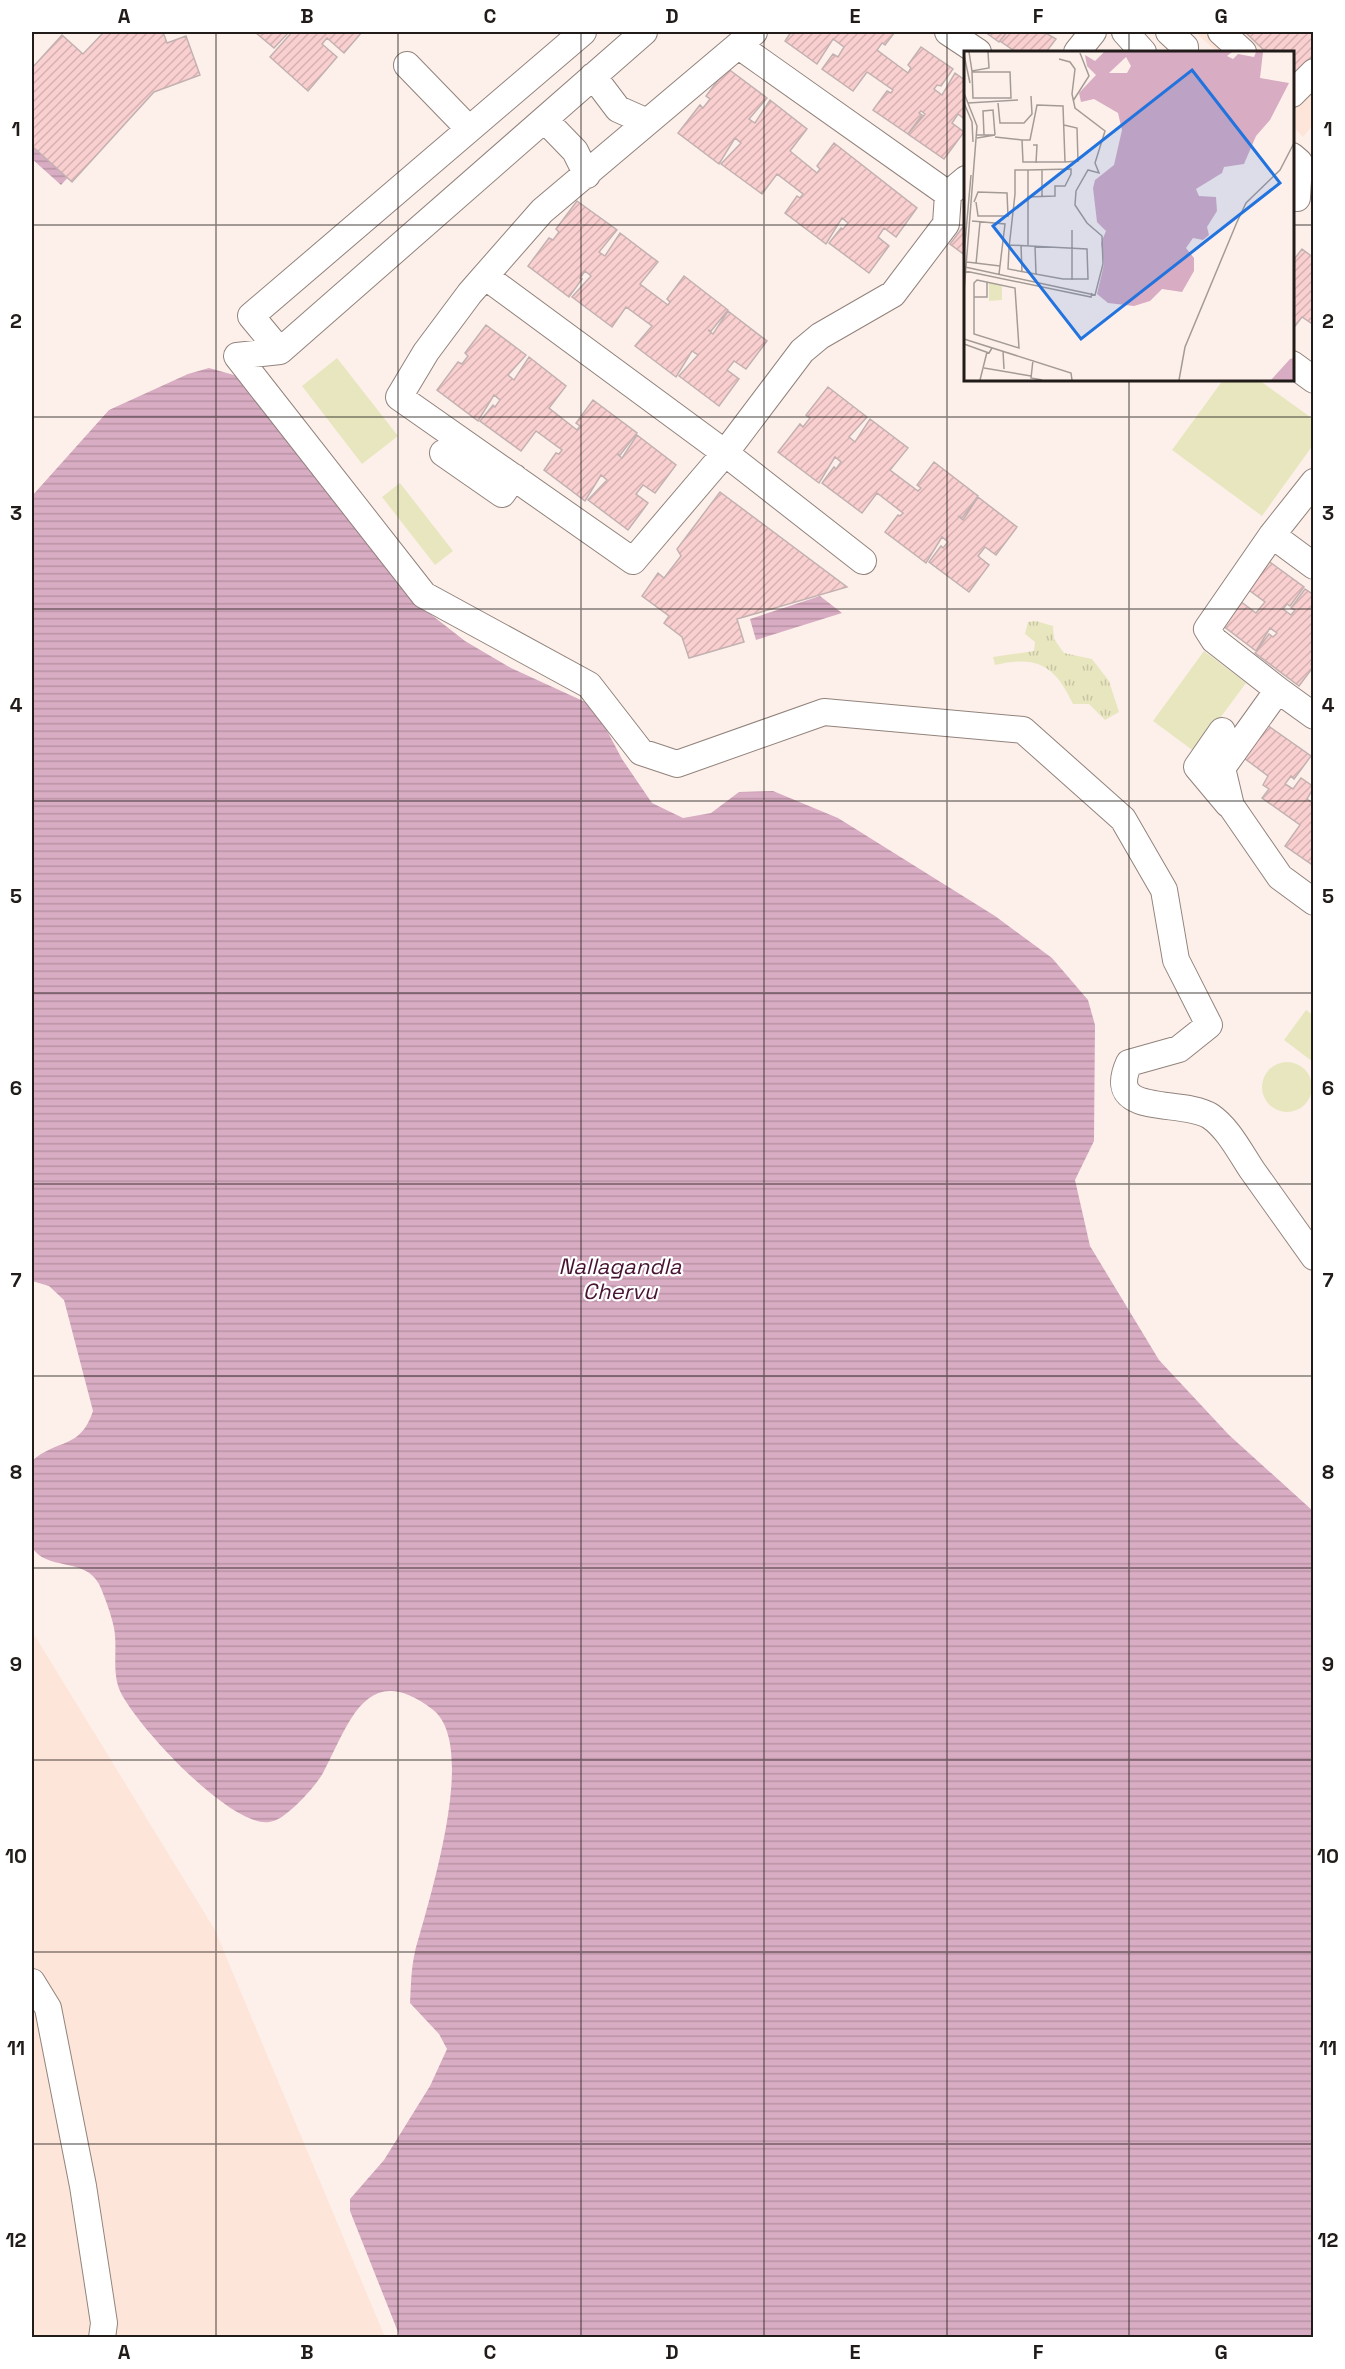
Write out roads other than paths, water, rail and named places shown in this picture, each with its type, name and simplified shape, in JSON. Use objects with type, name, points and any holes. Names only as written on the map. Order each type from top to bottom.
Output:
[{"type":"street","points":[[280,351],[251,316],[583,32]]},
{"type":"street","points":[[644,32],[280,351],[237,356],[424,595],[589,685],[641,752],[677,764],[824,712],[1023,730],[1123,819],[1164,890],[1176,960],[1209,1025],[1179,1049],[1129,1063],[1123,1083],[1126,1091],[1131,1098],[1140,1101],[1195,1108],[1220,1124],[1314,1257]]},
{"type":"street","points":[[948,32],[976,51]]},
{"type":"street","points":[[1078,51],[1093,32]]},
{"type":"street","points":[[1125,32],[1142,51]]},
{"type":"street","points":[[1169,32],[1185,47],[1185,51]]},
{"type":"street","points":[[1221,32],[1242,51]]},
{"type":"street","points":[[746,39],[957,186],[946,224],[893,294],[820,336],[802,351],[725,453],[633,561],[399,397],[426,352],[542,211],[645,121],[746,39]]},
{"type":"street","points":[[406,65],[469,129]]},
{"type":"street","points":[[1294,93],[1314,72]]},
{"type":"street","points":[[593,76],[618,110],[645,121]]},
{"type":"street","points":[[545,120],[575,151],[587,174]]},
{"type":"street","points":[[1294,157],[1299,162],[1301,202]]},
{"type":"street","points":[[486,277],[725,453],[863,561]]},
{"type":"street","points":[[1294,365],[1314,381]]},
{"type":"street","points":[[443,453],[501,494],[514,477]]},
{"type":"street","points":[[1314,482],[1272,535],[1207,629],[1214,640],[1314,716]]},
{"type":"street","points":[[1272,535],[1314,566]]},
{"type":"street","points":[[1230,807],[1222,768],[1278,690]]},
{"type":"street","points":[[1222,731],[1197,767],[1230,807],[1280,877],[1314,902]]},
{"type":"street","points":[[32,1982],[48,2008],[99,2287],[104,2323],[102,2337]]},
{"type":"water","points":[[32,115],[83,161],[61,185],[32,159]]},
{"type":"water","name":"Nallagandla Chervu","points":[[209,368],[241,377],[415,602],[465,641],[511,668],[594,706],[622,759],[652,803],[683,818],[711,813],[739,792],[773,791],[838,818],[995,916],[1052,958],[1088,1000],[1095,1025],[1094,1141],[1075,1180],[1090,1246],[1159,1360],[1229,1435],[1313,1511],[1313,2337],[400,2337],[350,2211],[350,2199],[384,2160],[430,2086],[447,2049],[439,2034],[410,2003],[414,1958],[439,1863],[451,1788],[451,1755],[446,1727],[432,1709],[409,1695],[391,1691],[375,1694],[362,1704],[352,1718],[323,1773],[301,1800],[288,1813],[276,1820],[269,1822],[252,1819],[232,1809],[187,1772],[165,1750],[131,1709],[121,1693],[116,1677],[115,1636],[111,1617],[99,1584],[93,1576],[84,1570],[46,1559],[32,1547],[32,1461],[75,1438],[88,1423],[93,1411],[64,1300],[49,1286],[32,1281],[32,496],[109,410],[188,374]]},
{"type":"water","points":[[820,596],[842,613],[756,640],[750,619]]}]
